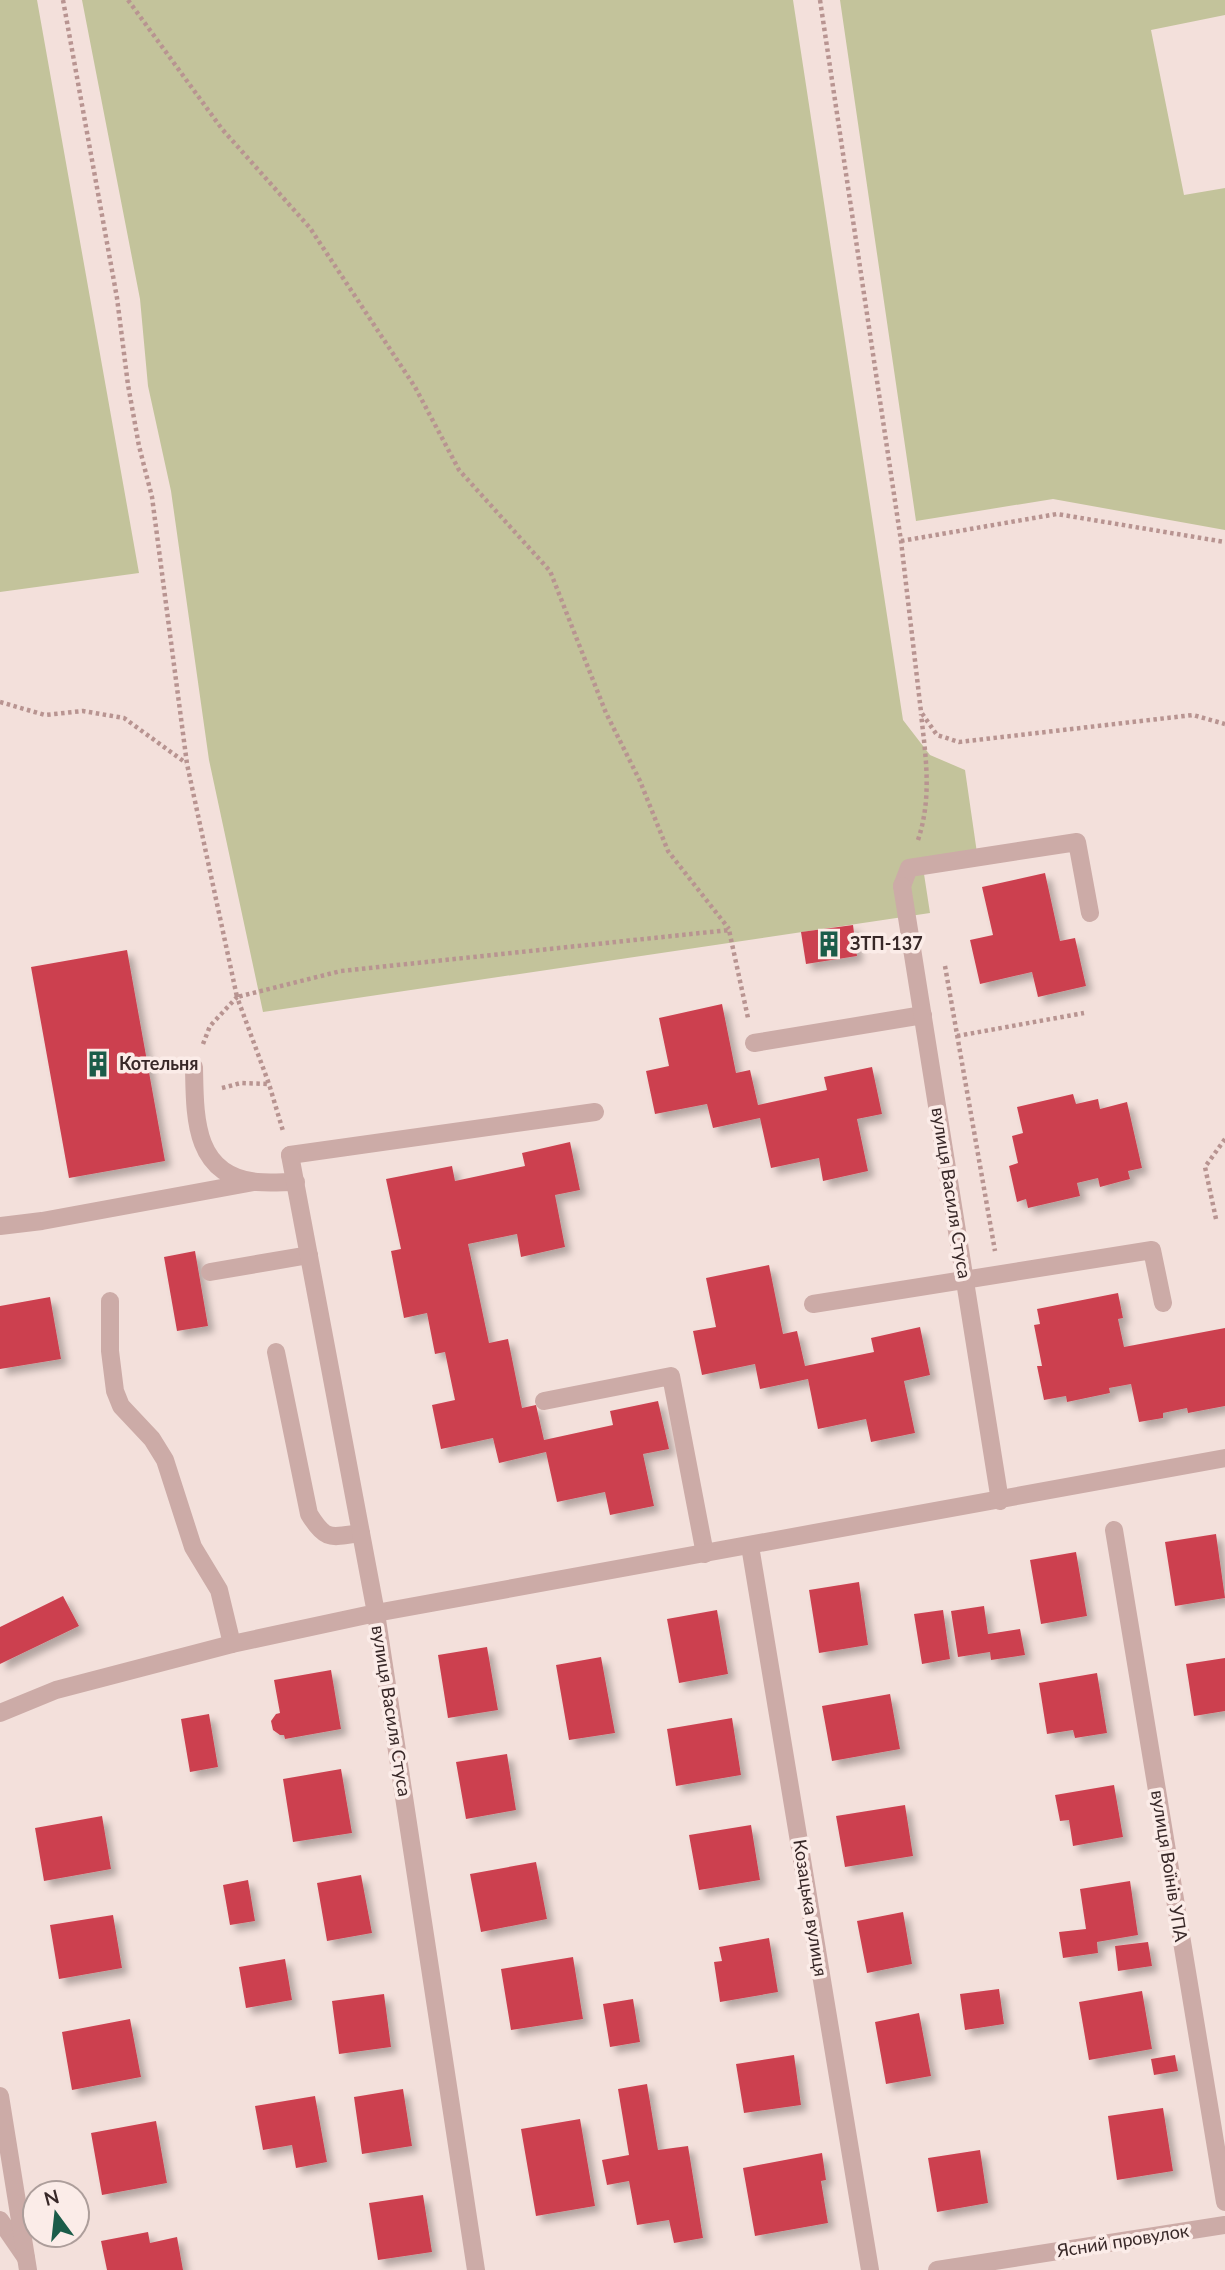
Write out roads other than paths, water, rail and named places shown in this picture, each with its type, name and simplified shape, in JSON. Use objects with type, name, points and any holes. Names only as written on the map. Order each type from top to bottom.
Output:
[{"type":"street","name":"вулиця Василя Стуса","points":[[1000,1501],[902,886],[909,868],[1077,842],[1090,913]]},
{"type":"street","points":[[754,1043],[923,1016]]},
{"type":"street","points":[[194,1067],[195,1112],[205,1152],[222,1171],[254,1182]]},
{"type":"street","name":"вулиця Василя Стуса","points":[[476,2270],[376,1613],[290,1155],[595,1112]]},
{"type":"street","points":[[0,1226],[42,1221],[254,1182],[296,1182]]},
{"type":"street","points":[[813,1304],[1152,1250],[1163,1303]]},
{"type":"street","points":[[209,1272],[309,1255]]},
{"type":"street","points":[[110,1301],[110,1351],[115,1391],[121,1406],[152,1439],[165,1460],[193,1548],[219,1590],[232,1644]]},
{"type":"street","points":[[276,1352],[309,1514],[320,1531],[332,1536],[361,1533]]},
{"type":"street","points":[[544,1401],[671,1377],[705,1554]]},
{"type":"street","points":[[0,1713],[56,1690],[232,1644],[376,1613],[1225,1458]]},
{"type":"street","name":"вулиця Воїнів УПА","points":[[1114,1530],[1225,2202]]},
{"type":"street","name":"Козацька вулиця","points":[[750,1546],[870,2270]]},
{"type":"street","points":[[0,2096],[27,2264]]},
{"type":"street","points":[[0,2220],[27,2264]]},
{"type":"street","name":"Ясний провулок","points":[[937,2270],[1225,2225]]},
{"type":"place","name":"ЗТП-137","points":[[829,944]]},
{"type":"place","name":"Котельня","points":[[98,1064]]}]
